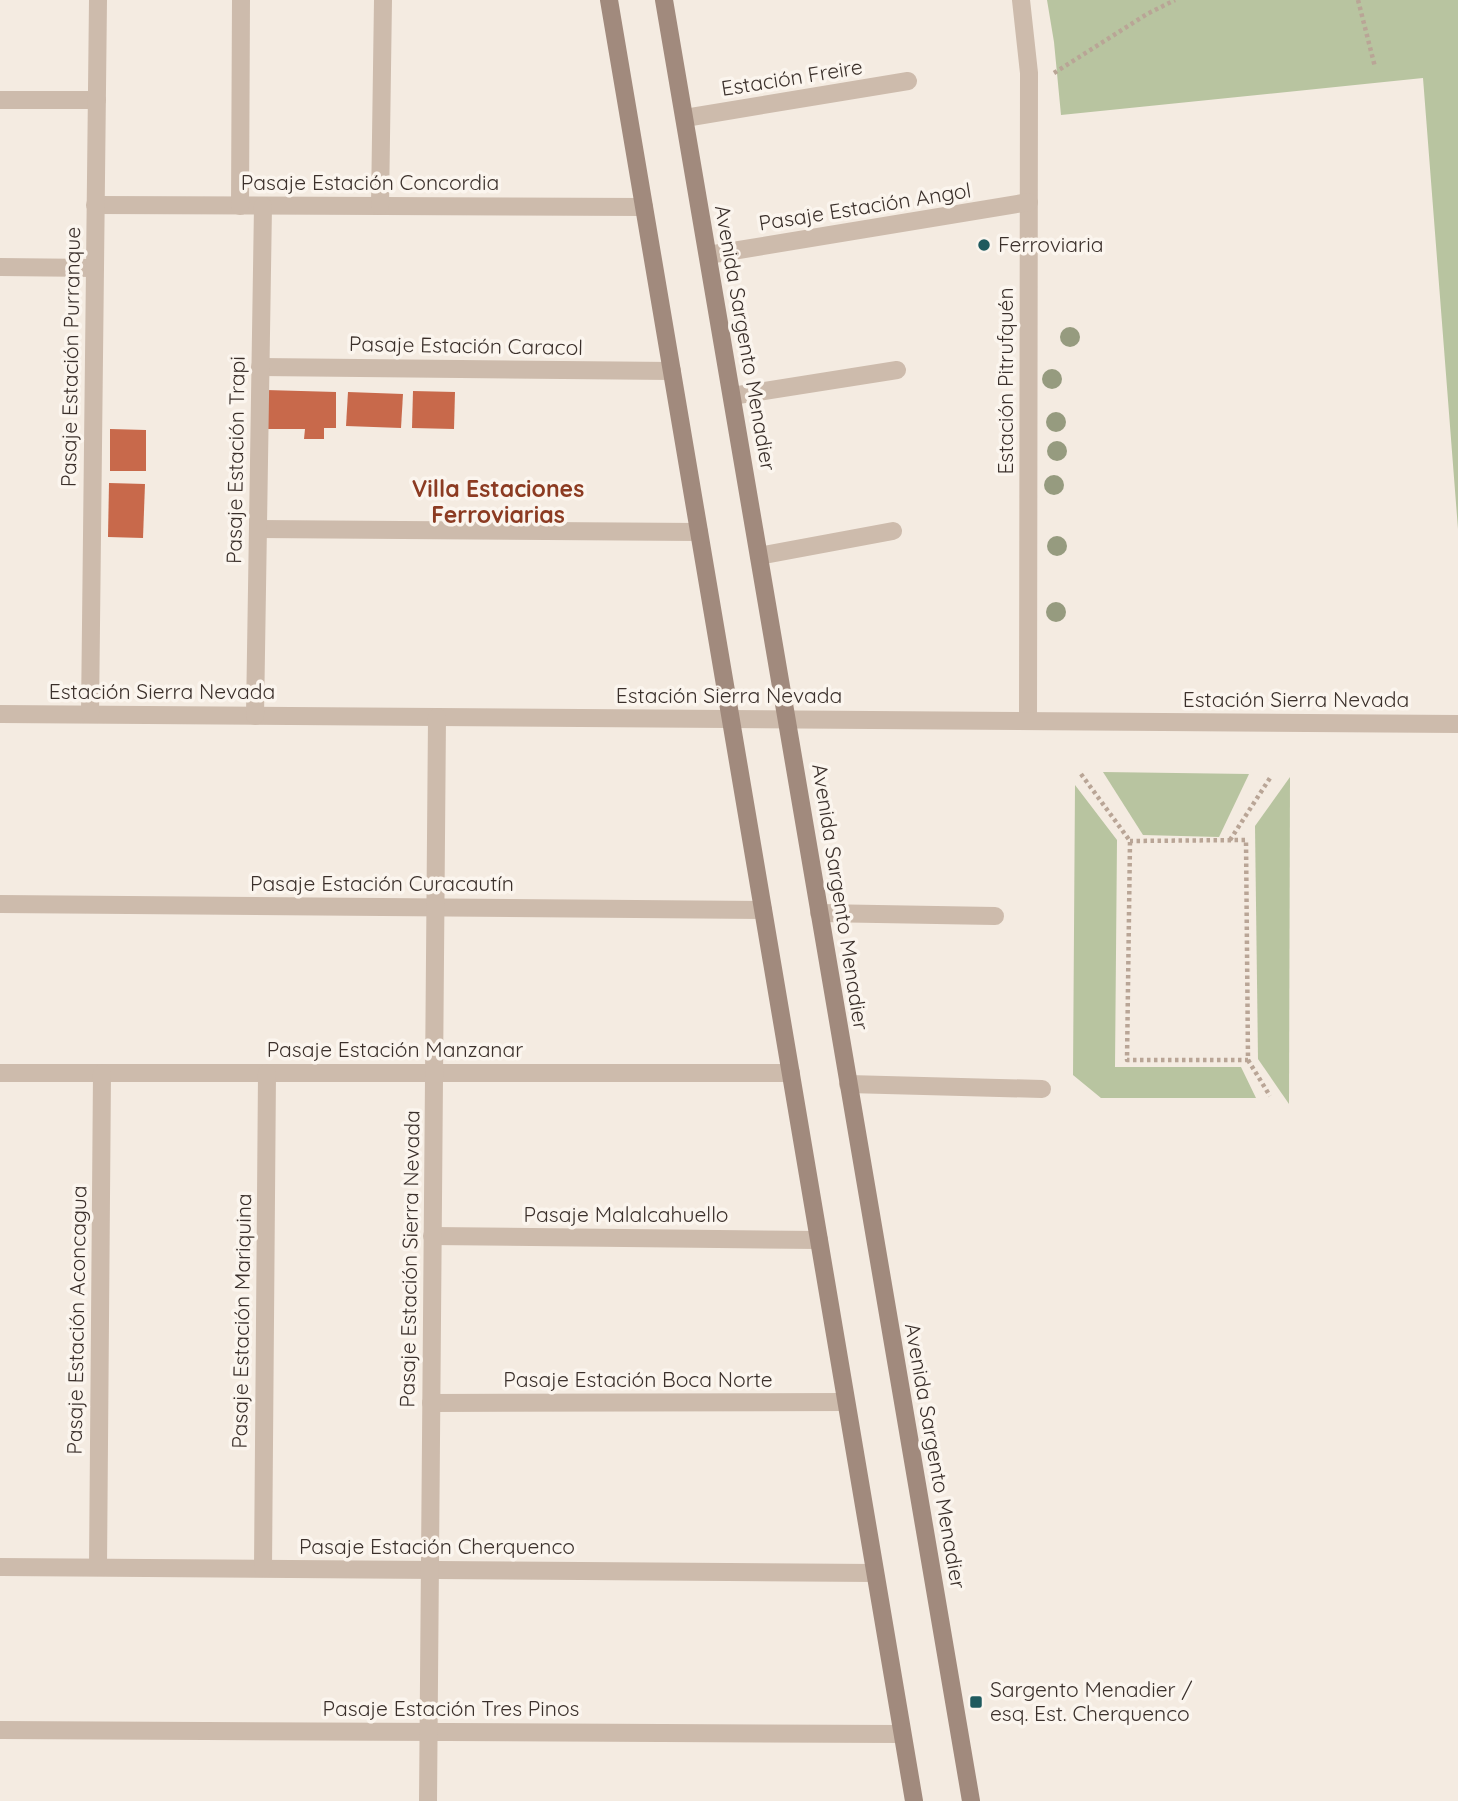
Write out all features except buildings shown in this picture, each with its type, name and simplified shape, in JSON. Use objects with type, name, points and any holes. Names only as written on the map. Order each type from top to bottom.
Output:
[{"type":"street","name":"Pasaje Estación Purranque","points":[[90,714],[98,0]]},
{"type":"street","points":[[240,206],[241,0]]},
{"type":"street","points":[[380,206],[383,0]]},
{"type":"street","points":[[609,0],[914,1801]]},
{"type":"street","name":"Avenida Sargento Menadier","points":[[664,0],[971,1801]]},
{"type":"street","name":"Estación Pitrufquén","points":[[1021,0],[1029,74],[1028,721]]},
{"type":"street","name":"Estación Freire","points":[[685,118],[908,81]]},
{"type":"street","points":[[0,100],[97,100]]},
{"type":"street","name":"Pasaje Estación Angol","points":[[708,255],[1029,202]]},
{"type":"street","name":"Pasaje Estación Concordia","points":[[95,205],[644,207]]},
{"type":"street","name":"Pasaje Estación Trapi","points":[[255,716],[263,206]]},
{"type":"street","points":[[0,267],[95,268]]},
{"type":"street","name":"Pasaje Estación Caracol","points":[[260,367],[672,371]]},
{"type":"street","points":[[732,396],[897,370]]},
{"type":"street","points":[[258,528],[699,532]]},
{"type":"street","points":[[759,556],[893,531]]},
{"type":"street","name":"Estación Sierra Nevada","points":[[0,714],[1458,724]]},
{"type":"street","name":"Pasaje Estación Sierra Nevada","points":[[428,1801],[437,717]]},
{"type":"street","name":"Pasaje Estación Curacautín","points":[[0,904],[763,911]]},
{"type":"street","points":[[820,913],[995,916]]},
{"type":"street","name":"Pasaje Estación Manzanar","points":[[0,1073],[791,1073]]},
{"type":"street","name":"Pasaje Estación Aconcagua","points":[[98,1567],[102,1073]]},
{"type":"street","name":"Pasaje Estación Mariquina","points":[[263,1569],[267,1073]]},
{"type":"street","points":[[848,1084],[1042,1089]]},
{"type":"street","name":"Pasaje Malalcahuello","points":[[432,1236],[819,1240]]},
{"type":"street","name":"Pasaje Estación Boca Norte","points":[[431,1403],[846,1402]]},
{"type":"street","name":"Pasaje Estación Cherquenco","points":[[0,1567],[875,1573]]},
{"type":"street","name":"Pasaje Estación Tres Pinos","points":[[0,1730],[902,1734]]},
{"type":"path","points":[[1029,89],[1147,13],[1175,0]]},
{"type":"path","points":[[1358,0],[1375,67]]},
{"type":"path","points":[[1081,774],[1130,841],[1127,1060],[1248,1060]]},
{"type":"path","points":[[1230,840],[1270,778]]},
{"type":"path","points":[[1130,841],[1246,840],[1248,1060],[1270,1096]]},
{"type":"green space","points":[[1047,0],[1458,0],[1458,529],[1423,78],[1061,115]]},
{"type":"green space","points":[[1103,772],[1249,774],[1219,837],[1143,835]]},
{"type":"green space","points":[[1290,777],[1289,1104],[1258,1059],[1255,826]]},
{"type":"green space","points":[[1075,785],[1117,840],[1115,1067],[1241,1067],[1256,1098],[1101,1098],[1073,1075]]},
{"type":"place","name":"Ferroviaria","points":[[984,245]]},
{"type":"place","name":"Sargento Menadier / esq. Est. Cherquenco","points":[[976,1702]]},
{"type":"district","name":"Villa Estaciones Ferroviarias","points":[[498,502]]}]
